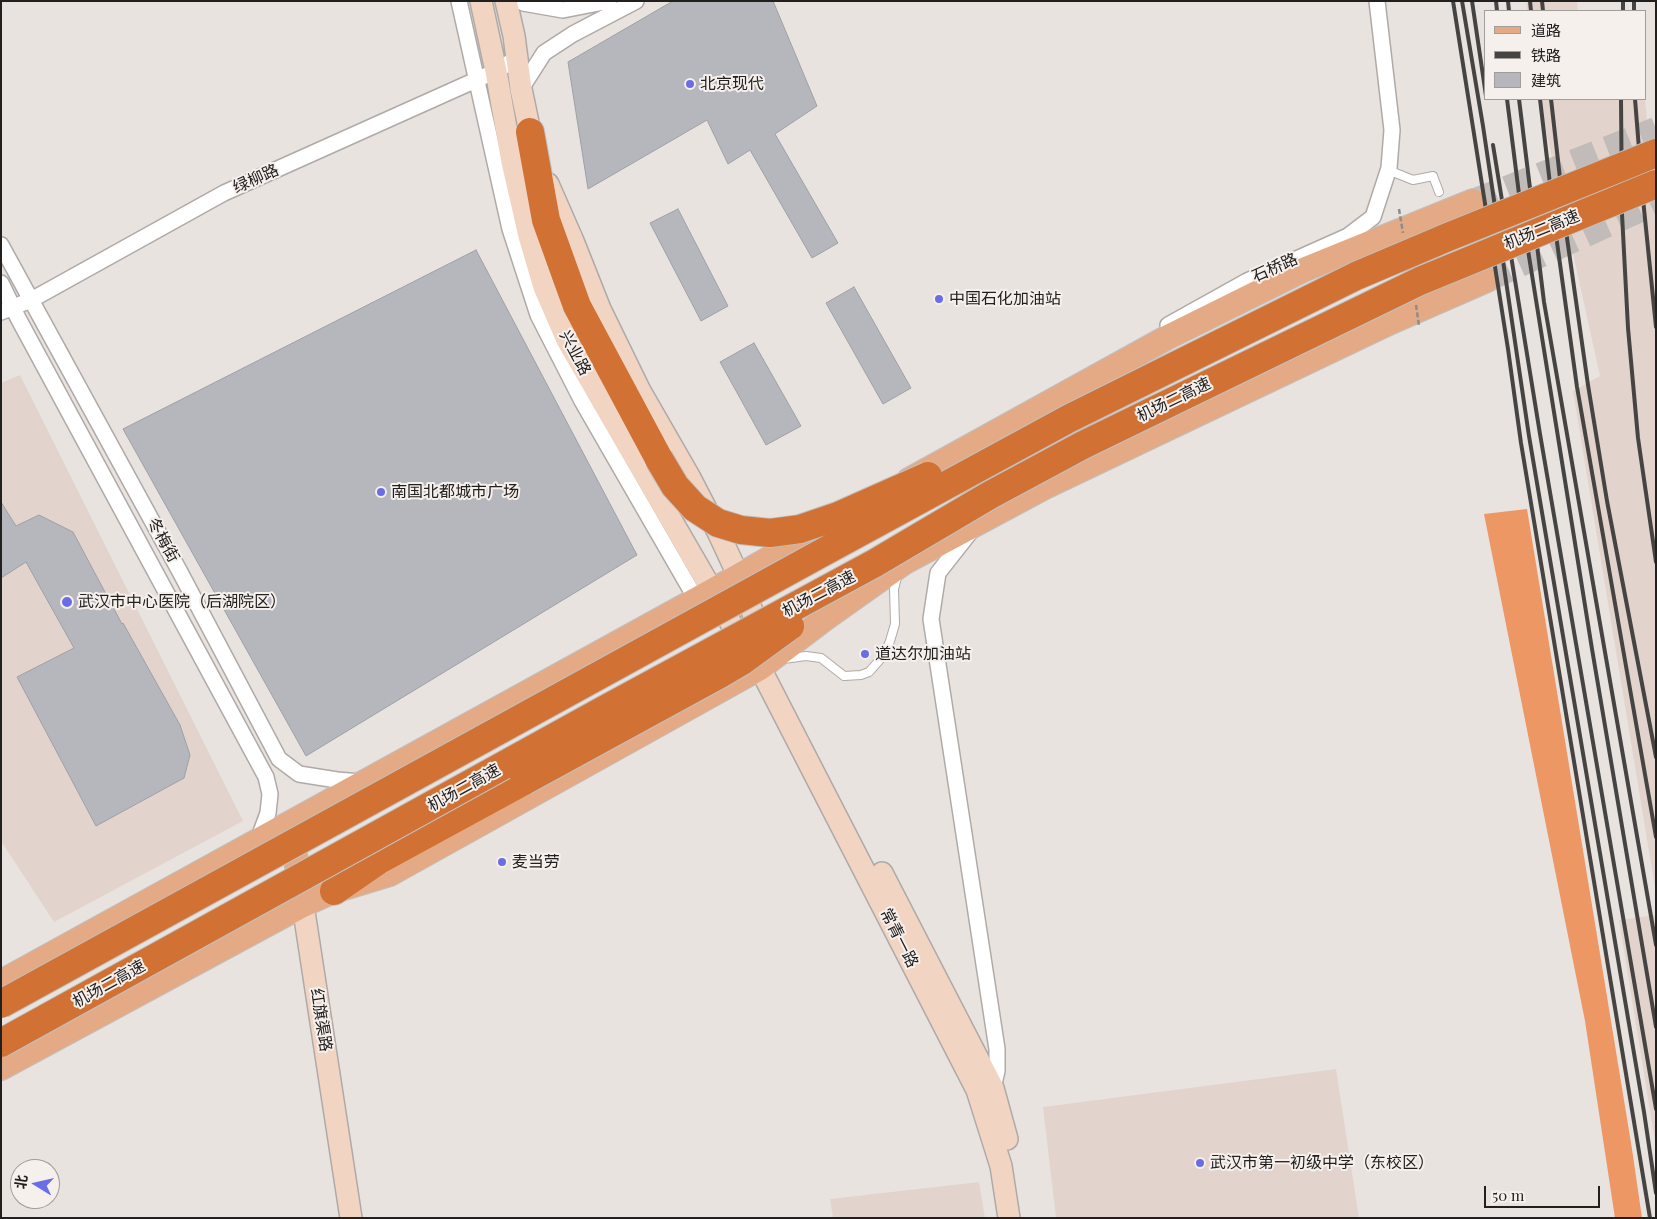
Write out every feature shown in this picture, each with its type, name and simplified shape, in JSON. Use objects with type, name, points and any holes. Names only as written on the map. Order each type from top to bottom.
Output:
[{"type":"highway","points":[[530,132],[546,220],[577,306],[675,486],[695,508],[718,523],[741,530],[770,533],[800,529],[838,516],[942,470],[1070,418]]},
{"type":"highway","name":"机场二高速","points":[[1,1004],[809,559],[1070,418],[1356,276],[1656,153]]},
{"type":"highway","name":"机场二高速","points":[[1,1043],[602,711],[875,563],[990,495],[1083,445],[1368,305],[1461,263],[1656,184]]},
{"type":"highway","points":[[334,891],[379,860],[742,661],[875,563]]},
{"type":"main road","name":"兴业路","points":[[481,1],[512,162],[529,236],[544,287],[567,340],[704,595],[766,665]]},
{"type":"main road","points":[[517,2],[514,36],[521,89],[530,132],[552,196],[573,241],[600,309],[640,392],[690,478],[738,575],[766,665]]},
{"type":"main road","points":[[1,982],[1168,337],[1304,270],[1473,201]]},
{"type":"main road","points":[[1,1068],[303,905],[334,891],[390,874],[766,665],[826,618],[905,562],[977,523],[1045,487],[1299,365],[1487,280]]},
{"type":"main road","name":"常青一路","points":[[766,665],[993,1088],[1013,1165],[1023,1218]]},
{"type":"main road","name":"常青一路","points":[[766,665],[977,1090],[1001,1166],[1008,1218]]},
{"type":"main road","name":"红旗渠路","points":[[290,822],[351,1218]]},
{"type":"street","points":[[459,1],[510,229],[538,315],[582,401],[704,595]]},
{"type":"street","points":[[517,2],[563,10],[608,1]]},
{"type":"street","points":[[521,89],[544,53],[573,34],[636,1]]},
{"type":"street","name":"石桥路","points":[[992,435],[1008,417],[1088,369],[1247,281],[1348,236],[1373,217],[1388,170],[1392,130],[1377,1]]},
{"type":"street","name":"绿柳路","points":[[7,309],[31,300],[224,193],[496,72],[517,58]]},
{"type":"street","name":"冬梅街","points":[[1,245],[180,572],[279,759],[299,774],[363,782]]},
{"type":"street","name":"冬梅街","points":[[1,283],[7,309],[18,318],[266,777],[270,794],[268,813],[258,840]]},
{"type":"street","name":"常青一路","points":[[977,523],[938,573],[932,619],[997,1049],[997,1071],[993,1088]]},
{"type":"lane","points":[[1388,170],[1413,180],[1433,176],[1439,192]]},
{"type":"lane","points":[[766,665],[806,656],[821,658],[844,676],[862,675],[869,672],[884,655],[890,640],[895,624],[894,589],[896,577],[905,562]]},
{"type":"shaded area","points":[[1526,1],[1577,1],[1578,10],[1527,10]]},
{"type":"shaded area","points":[[1539,100],[1645,100],[1656,223],[1656,894],[1573,391],[1600,376]]},
{"type":"shaded area","name":"武汉市中心医院（后湖院区）","points":[[20,375],[243,821],[54,922],[1,841],[1,383]]},
{"type":"shaded area","points":[[1527,509],[1642,1218],[1615,1218],[1585,1021],[1484,514]]},
{"type":"shaded area","points":[[1655,915],[1656,920],[1656,1148],[1619,920]]},
{"type":"shaded area","name":"武汉市第一初级中学（东校区）","points":[[1336,1069],[1359,1218],[1056,1218],[1043,1107]]},
{"type":"shaded area","points":[[979,1182],[985,1218],[833,1218],[830,1199]]},
{"type":"building","name":"北京现代","points":[[673,1],[773,1],[817,106],[775,134],[838,243],[812,258],[750,150],[728,164],[707,120],[588,189],[568,62]]},
{"type":"building","points":[[678,209],[728,306],[701,321],[650,223]]},
{"type":"building","name":"南国北都城市广场","points":[[476,250],[637,555],[306,756],[123,429]]},
{"type":"building","points":[[854,287],[911,388],[883,404],[826,303]]},
{"type":"building","points":[[754,343],[801,426],[766,445],[720,362]]},
{"type":"building","points":[[1,502],[16,526],[39,515],[73,532],[122,624],[180,725],[190,755],[184,778],[96,826],[17,677],[74,648],[26,562],[1,578]]},
{"type":"tunnel","points":[[1473,201],[1656,129]]},
{"type":"tunnel","points":[[1487,280],[1656,203]]},
{"type":"railway","points":[[1453,1],[1521,443],[1650,1218]]},
{"type":"railway","points":[[1462,1],[1483,126],[1529,436],[1644,1112],[1656,1193]]},
{"type":"railway","points":[[1472,1],[1484,82]]},
{"type":"railway","points":[[1496,1],[1497,10]]},
{"type":"railway","points":[[1508,1],[1509,10]]},
{"type":"railway","points":[[1530,1],[1531,10]]},
{"type":"railway","points":[[1542,1],[1543,10]]},
{"type":"railway","points":[[1623,1],[1623,10]]},
{"type":"railway","points":[[1634,1],[1634,10]]},
{"type":"railway","points":[[1507,100],[1519,194],[1592,649],[1656,1027]]},
{"type":"railway","points":[[1519,100],[1544,302],[1656,945]]},
{"type":"railway","points":[[1540,100],[1577,387],[1656,837]]},
{"type":"railway","points":[[1551,100],[1566,231],[1588,385],[1607,501],[1656,757]]},
{"type":"railway","points":[[1621,100],[1622,214],[1628,328],[1638,438],[1656,562]]},
{"type":"railway","points":[[1635,100],[1656,327]]},
{"type":"railway","points":[[1493,145],[1540,434],[1656,1109]]},
{"type":"place","name":"北京现代","points":[[690,84]]},
{"type":"place","name":"中国石化加油站","points":[[939,299]]},
{"type":"place","name":"南国北都城市广场","points":[[381,492]]},
{"type":"place","name":"武汉市中心医院（后湖院区）","points":[[67,602]]},
{"type":"place","name":"道达尔加油站","points":[[865,654]]},
{"type":"place","name":"麦当劳","points":[[502,862]]},
{"type":"place","name":"武汉市第一初级中学（东校区）","points":[[1200,1163]]}]
